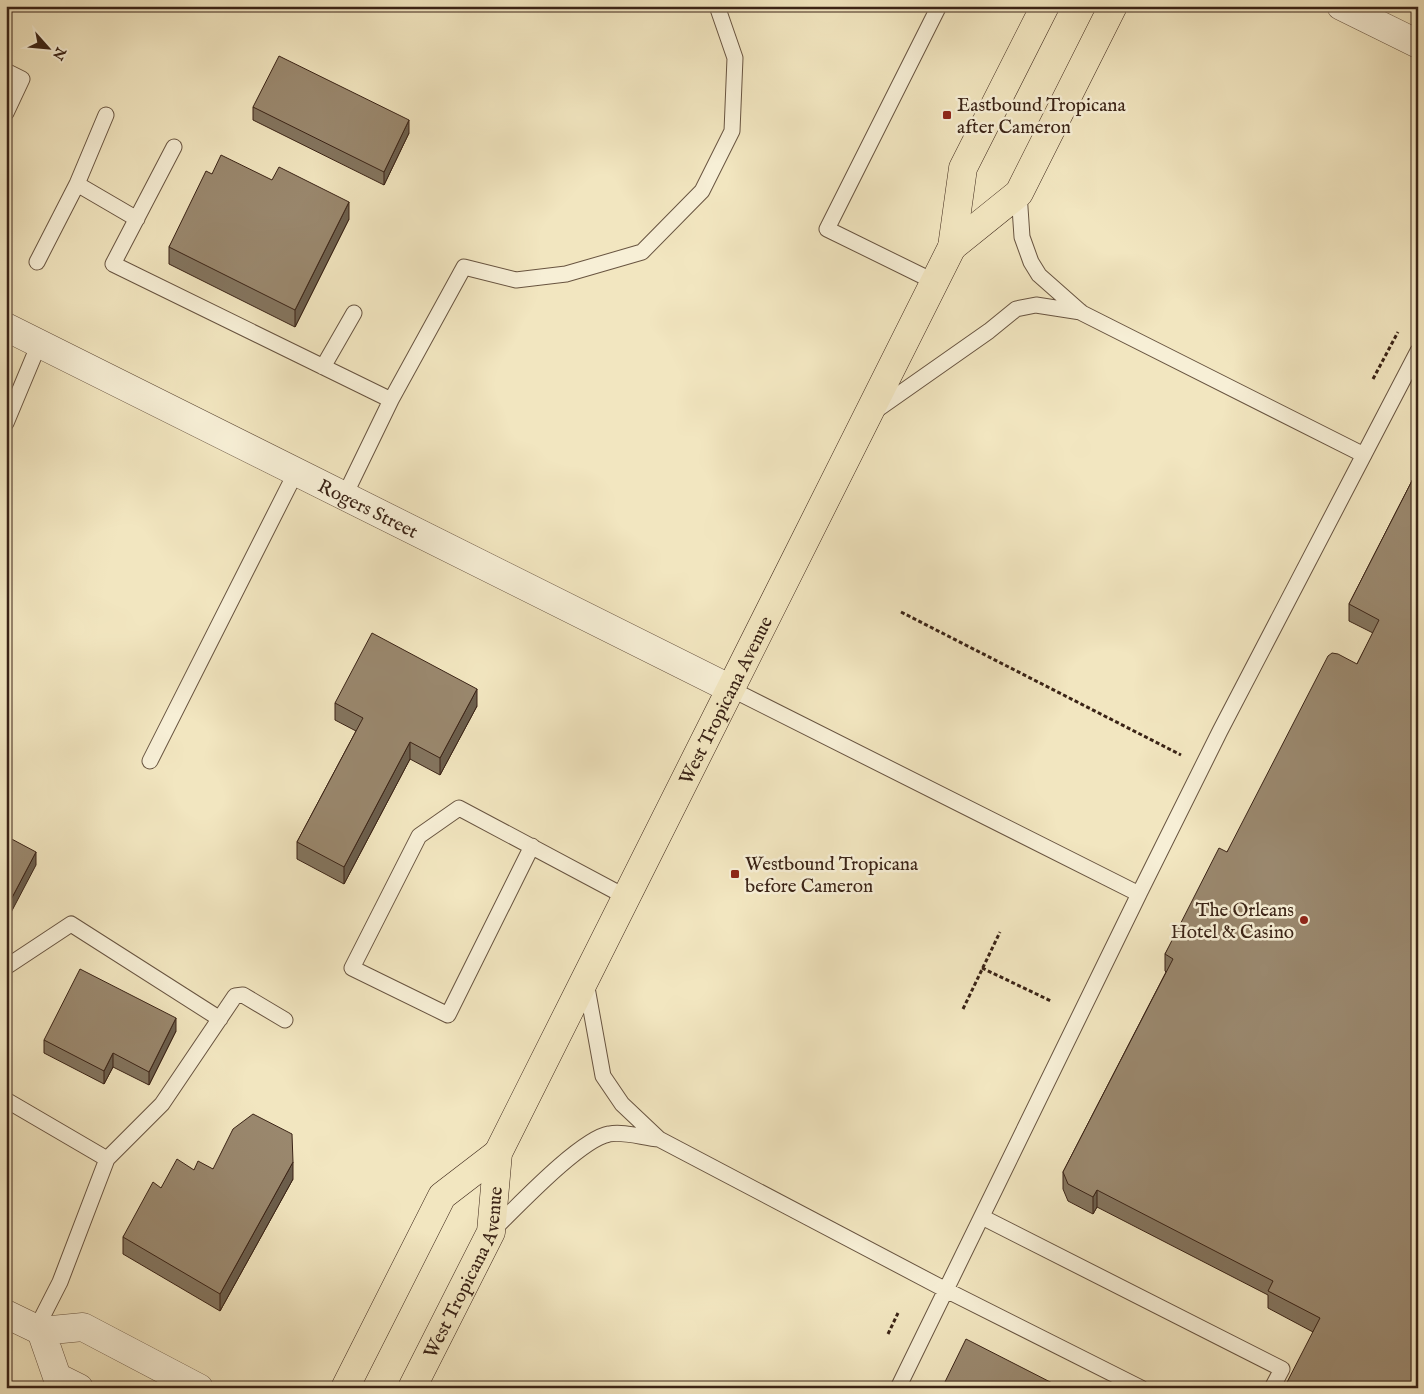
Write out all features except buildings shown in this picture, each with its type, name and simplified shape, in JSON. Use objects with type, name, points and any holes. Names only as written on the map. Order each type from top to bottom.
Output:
[{"type":"main road","name":"West Tropicana Avenue","points":[[412,1388],[491,1232],[498,1153],[952,247],[963,168],[1045,6]]},
{"type":"main road","name":"West Tropicana Avenue","points":[[952,247],[1018,193],[1113,6]]},
{"type":"main road","name":"West Tropicana Avenue","points":[[345,1388],[442,1196],[498,1153]]},
{"type":"street","points":[[1341,6],[1418,44]]},
{"type":"street","name":"Rogers Street","points":[[6,327],[731,689]]},
{"type":"street","points":[[6,1314],[38,1330],[83,1328],[199,1388]]},
{"type":"street","points":[[38,1330],[57,1376],[79,1388]]},
{"type":"lane","points":[[344,497],[391,400],[464,267],[516,280],[566,274],[642,252],[702,191],[732,131],[735,58],[717,6]]},
{"type":"lane","points":[[935,282],[827,229],[939,6]]},
{"type":"lane","points":[[6,71],[22,79],[6,112]]},
{"type":"lane","points":[[37,262],[77,184],[106,115]]},
{"type":"lane","points":[[174,147],[114,264],[391,400]]},
{"type":"lane","points":[[77,184],[137,219]]},
{"type":"lane","points":[[1018,193],[1022,237],[1031,262],[1039,275],[1082,313],[1364,455]]},
{"type":"lane","points":[[868,416],[989,331],[1016,309],[1036,305],[1082,313]]},
{"type":"lane","points":[[323,367],[354,313]]},
{"type":"lane","points":[[6,423],[39,344]]},
{"type":"lane","points":[[898,1388],[1220,730],[1418,351]]},
{"type":"lane","points":[[150,761],[296,472]]},
{"type":"lane","points":[[731,689],[1139,894]]},
{"type":"lane","points":[[532,846],[448,1015],[352,968],[419,836],[459,808],[532,846],[626,896]]},
{"type":"lane","points":[[6,968],[70,924],[220,1018]]},
{"type":"lane","points":[[586,978],[603,1076],[622,1104],[660,1139],[946,1290],[1141,1388]]},
{"type":"lane","points":[[38,1330],[60,1282],[107,1159],[162,1104],[235,996],[243,995],[285,1020]]},
{"type":"lane","points":[[6,1100],[107,1159]]},
{"type":"lane","points":[[491,1232],[554,1172],[594,1138],[611,1133],[660,1139]]},
{"type":"lane","points":[[982,1217],[1282,1369],[1272,1388]]},
{"type":"path","points":[[1373,379],[1398,332]]},
{"type":"path","points":[[900,612],[1181,755]]},
{"type":"path","points":[[963,1009],[1000,932]]},
{"type":"path","points":[[982,968],[1052,1001]]},
{"type":"path","points":[[888,1334],[898,1313]]},
{"type":"place","name":"Eastbound Tropicana after Cameron","points":[[947,115]]},
{"type":"place","name":"Westbound Tropicana before Cameron","points":[[735,874]]},
{"type":"place","name":"The Orleans Hotel & Casino","points":[[1304,920]]}]
